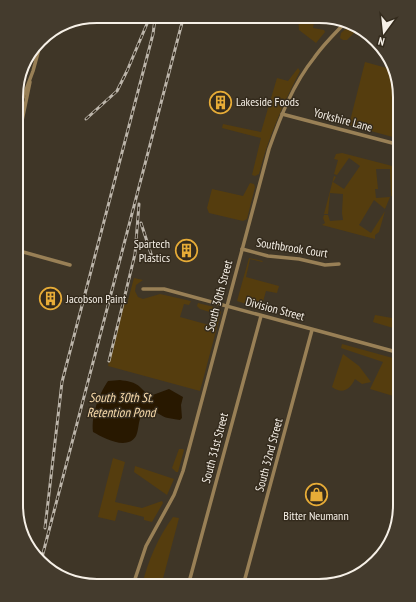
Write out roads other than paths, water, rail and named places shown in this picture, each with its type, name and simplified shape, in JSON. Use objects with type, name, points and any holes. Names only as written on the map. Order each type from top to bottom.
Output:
[{"type":"street","name":"South 30th Street","points":[[135,579],[146,546],[174,495],[183,471],[269,150],[282,114],[313,58],[341,27]]},
{"type":"street","points":[[23,117],[38,52]]},
{"type":"street","points":[[23,98],[33,71]]},
{"type":"street","name":"Yorkshire Lane","points":[[282,114],[393,143]]},
{"type":"street","name":"Southbrook Court","points":[[242,250],[268,256],[299,259],[325,265],[339,264]]},
{"type":"street","points":[[23,252],[70,264]]},
{"type":"street","name":"Division Street","points":[[143,289],[164,289],[393,351]]},
{"type":"street","name":"South 31st Street","points":[[190,579],[261,316]]},
{"type":"street","name":"South 32nd Street","points":[[245,579],[312,330]]},
{"type":"water","name":"South 30th St. Retention Pond","points":[[120,380],[136,384],[150,396],[169,389],[183,397],[181,405],[182,418],[180,420],[169,418],[153,411],[147,411],[140,419],[136,436],[127,443],[115,442],[93,432],[94,412],[102,392],[108,381]]},
{"type":"railway","points":[[86,119],[117,91],[147,23]]},
{"type":"railway","points":[[45,528],[62,382],[153,34],[154,23]]},
{"type":"railway","points":[[43,555],[182,23]]},
{"type":"railway","points":[[109,361],[135,254],[139,204]]},
{"type":"railway","points":[[141,223],[152,257]]},
{"type":"place","name":"Lakeside Foods","points":[[221,102]]},
{"type":"place","name":"Spartech Plastics","points":[[186,251]]},
{"type":"place","name":"Jacobson Paint","points":[[51,299]]},
{"type":"place","name":"Bitter Neumann","points":[[316,495]]}]
